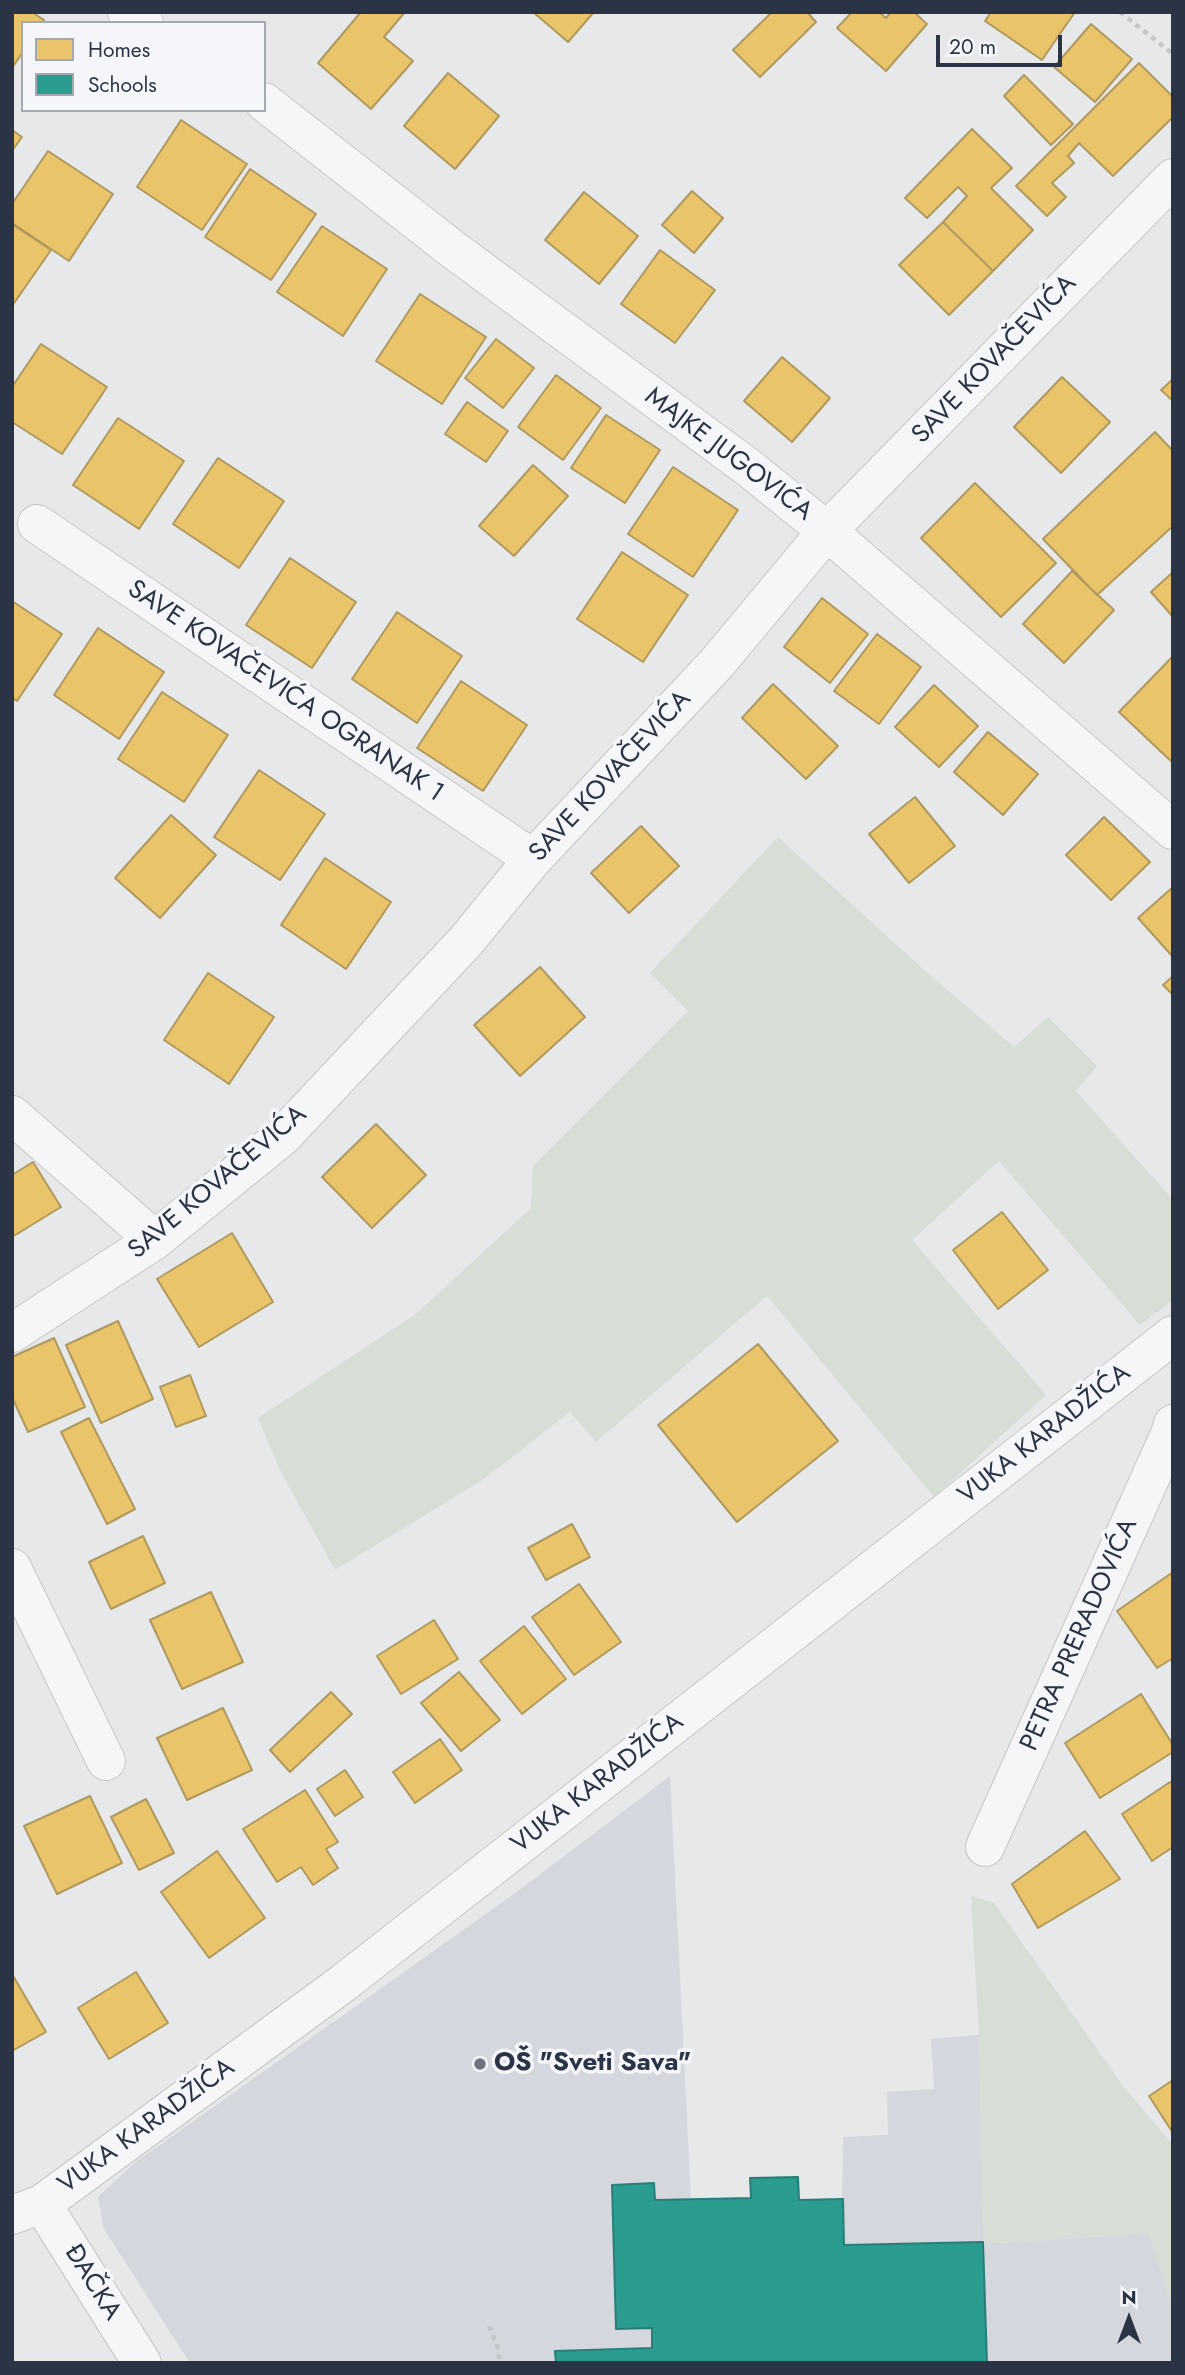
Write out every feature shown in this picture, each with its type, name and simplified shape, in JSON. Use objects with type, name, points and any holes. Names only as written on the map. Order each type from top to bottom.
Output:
[{"type":"street","name":"MAJKE JUGOVIĆA","points":[[266,104],[451,248],[749,468],[827,531],[1173,830]]},
{"type":"street","name":"SAVE KOVAČEVIĆA","points":[[12,1333],[155,1240],[283,1136],[466,941],[533,859],[717,663],[827,531],[1173,177]]},
{"type":"street","name":"SAVE KOVAČEVIĆA OGRANAK 1","points":[[37,524],[533,859]]},
{"type":"street","points":[[12,1115],[155,1240]]},
{"type":"street","name":"VUKA KARADŽIĆA","points":[[27,2209],[342,1984],[1173,1335]]},
{"type":"street","name":"PETRA PRERADOVIĆA","points":[[985,1847],[1173,1424]]},
{"type":"street","points":[[12,1568],[106,1761]]},
{"type":"street","name":"ĐAČKA","points":[[27,2209],[142,2363]]},
{"type":"path","points":[[1120,12],[1173,54]]},
{"type":"path","points":[[489,2326],[499,2350],[499,2363]]},
{"type":"shaded area","points":[[778,837],[924,970],[1014,1047],[1048,1017],[1097,1066],[1076,1091],[1173,1200],[1173,1300],[1140,1325],[999,1161],[912,1240],[1046,1395],[934,1497],[767,1296],[596,1442],[570,1412],[484,1479],[335,1570],[279,1468],[258,1418],[416,1314],[531,1208],[533,1166],[688,1011],[650,973]]},
{"type":"shaded area","name":"OŠ \"Sveti Sava\"","points":[[670,1776],[691,2199],[750,2198],[750,2178],[798,2177],[799,2200],[842,2199],[843,2137],[888,2135],[887,2092],[934,2089],[931,2039],[979,2035],[984,2242],[1149,2233],[1173,2310],[1173,2363],[190,2363],[104,2229],[98,2197],[133,2164],[514,1894]]},
{"type":"shaded area","points":[[971,1896],[994,1903],[1124,2087],[1173,2145],[1173,2310],[1148,2233],[983,2242],[979,2035]]},
{"type":"building: Homes","points":[[12,12],[32,12],[44,20],[21,21],[21,55],[12,68]]},
{"type":"building: Homes","points":[[361,12],[405,12],[384,37],[413,61],[371,109],[318,63]]},
{"type":"building: Homes","points":[[533,12],[594,12],[568,42]]},
{"type":"building: Homes","points":[[772,12],[807,12],[816,22],[760,77],[733,50]]},
{"type":"building: Homes","points":[[852,12],[879,12],[886,18],[891,12],[914,12],[927,24],[886,71],[837,28]]},
{"type":"building: Homes","points":[[991,12],[1075,12],[1042,60],[985,21]]},
{"type":"building: Homes","points":[[1091,24],[1132,59],[1095,102],[1054,67]]},
{"type":"building: Homes","points":[[1139,63],[1173,97],[1173,117],[1113,176],[1079,143],[1068,156],[1074,163],[1052,183],[1066,197],[1047,216],[1016,186]]},
{"type":"building: Homes","points":[[448,73],[499,116],[455,169],[404,126]]},
{"type":"building: Homes","points":[[1024,75],[1073,124],[1051,145],[1004,96]]},
{"type":"building: Homes","points":[[181,120],[247,164],[202,230],[137,187]]},
{"type":"building: Homes","points":[[972,129],[1012,168],[991,188],[1033,230],[993,271],[943,222],[967,196],[958,187],[927,218],[905,198]]},
{"type":"building: Homes","points":[[12,130],[22,137],[12,151]]},
{"type":"building: Homes","points":[[48,151],[113,194],[69,261],[12,223],[12,204]]},
{"type":"building: Homes","points":[[250,169],[316,214],[271,280],[205,237]]},
{"type":"building: Homes","points":[[692,191],[723,218],[694,253],[662,225]]},
{"type":"building: Homes","points":[[584,192],[638,236],[599,284],[545,240]]},
{"type":"building: Homes","points":[[943,222],[993,271],[949,315],[899,265]]},
{"type":"building: Homes","points":[[12,224],[51,250],[12,306]]},
{"type":"building: Homes","points":[[322,226],[387,269],[343,336],[277,292]]},
{"type":"building: Homes","points":[[660,250],[715,290],[675,343],[621,304]]},
{"type":"building: Homes","points":[[420,294],[486,337],[442,404],[376,361]]},
{"type":"building: Homes","points":[[496,339],[534,368],[503,408],[465,378]]},
{"type":"building: Homes","points":[[41,344],[107,387],[62,454],[12,422],[12,387]]},
{"type":"building: Homes","points":[[782,357],[830,398],[792,442],[744,401]]},
{"type":"building: Homes","points":[[556,375],[601,408],[563,460],[518,427]]},
{"type":"building: Homes","points":[[1062,377],[1110,422],[1061,473],[1014,427]]},
{"type":"building: Homes","points":[[1173,379],[1173,401],[1161,390]]},
{"type":"building: Homes","points":[[467,402],[508,431],[486,462],[445,434]]},
{"type":"building: Homes","points":[[606,415],[660,450],[625,503],[571,468]]},
{"type":"building: Homes","points":[[118,418],[184,461],[139,529],[73,485]]},
{"type":"building: Homes","points":[[1155,432],[1173,451],[1173,526],[1097,595],[1043,539]]},
{"type":"building: Homes","points":[[218,458],[284,501],[239,568],[173,524]]},
{"type":"building: Homes","points":[[533,465],[568,496],[514,556],[479,526]]},
{"type":"building: Homes","points":[[673,467],[738,510],[693,577],[628,534]]},
{"type":"building: Homes","points":[[975,483],[1056,563],[1001,617],[921,538]]},
{"type":"building: Homes","points":[[622,552],[688,595],[643,662],[577,619]]},
{"type":"building: Homes","points":[[290,558],[356,602],[312,668],[246,625]]},
{"type":"building: Homes","points":[[1072,571],[1114,610],[1064,663],[1023,624]]},
{"type":"building: Homes","points":[[1173,572],[1173,617],[1151,592]]},
{"type":"building: Homes","points":[[822,598],[868,634],[830,683],[784,647]]},
{"type":"building: Homes","points":[[12,601],[62,634],[17,701],[12,698]]},
{"type":"building: Homes","points":[[397,612],[462,656],[417,723],[352,679]]},
{"type":"building: Homes","points":[[98,628],[164,672],[119,739],[54,695]]},
{"type":"building: Homes","points":[[877,634],[921,667],[879,724],[834,691]]},
{"type":"building: Homes","points":[[1173,656],[1173,763],[1119,712]]},
{"type":"building: Homes","points":[[461,681],[527,725],[483,791],[417,748]]},
{"type":"building: Homes","points":[[773,684],[838,746],[806,779],[742,718]]},
{"type":"building: Homes","points":[[934,685],[978,726],[939,767],[895,727]]},
{"type":"building: Homes","points":[[162,692],[228,735],[184,802],[118,759]]},
{"type":"building: Homes","points":[[988,732],[1038,774],[1003,815],[954,772]]},
{"type":"building: Homes","points":[[259,770],[325,814],[280,880],[214,837]]},
{"type":"building: Homes","points":[[915,797],[955,846],[909,883],[869,834]]},
{"type":"building: Homes","points":[[171,815],[216,855],[160,918],[115,878]]},
{"type":"building: Homes","points":[[1104,817],[1150,862],[1111,900],[1066,855]]},
{"type":"building: Homes","points":[[641,826],[679,866],[629,913],[591,873]]},
{"type":"building: Homes","points":[[325,858],[391,902],[346,969],[281,925]]},
{"type":"building: Homes","points":[[1173,887],[1173,957],[1138,918]]},
{"type":"building: Homes","points":[[540,967],[585,1017],[520,1076],[474,1025]]},
{"type":"building: Homes","points":[[208,973],[274,1017],[229,1084],[164,1040]]},
{"type":"building: Homes","points":[[1173,976],[1173,995],[1163,985]]},
{"type":"building: Homes","points":[[376,1124],[426,1175],[372,1228],[322,1177]]},
{"type":"building: Homes","points":[[33,1162],[61,1207],[12,1237],[12,1175]]},
{"type":"building: Homes","points":[[1002,1212],[1048,1270],[998,1309],[953,1250]]},
{"type":"building: Homes","points":[[232,1233],[273,1302],[199,1347],[157,1279]]},
{"type":"building: Homes","points":[[118,1321],[153,1399],[101,1423],[66,1345]]},
{"type":"building: Homes","points":[[54,1338],[85,1407],[28,1432],[12,1397],[12,1357]]},
{"type":"building: Homes","points":[[758,1344],[838,1441],[737,1522],[658,1425]]},
{"type":"building: Homes","points":[[190,1375],[206,1416],[176,1427],[160,1387]]},
{"type":"building: Homes","points":[[89,1418],[135,1509],[107,1524],[61,1432]]},
{"type":"building: Homes","points":[[572,1524],[590,1557],[546,1580],[528,1548]]},
{"type":"building: Homes","points":[[143,1536],[165,1583],[111,1609],[89,1562]]},
{"type":"building: Homes","points":[[1173,1572],[1173,1658],[1157,1668],[1117,1611]]},
{"type":"building: Homes","points":[[579,1584],[621,1642],[574,1675],[532,1617]]},
{"type":"building: Homes","points":[[211,1592],[243,1662],[182,1689],[150,1620]]},
{"type":"building: Homes","points":[[434,1620],[458,1659],[401,1694],[377,1656]]},
{"type":"building: Homes","points":[[524,1626],[566,1679],[522,1714],[480,1661]]},
{"type":"building: Homes","points":[[459,1672],[500,1720],[461,1751],[421,1703]]},
{"type":"building: Homes","points":[[331,1692],[352,1714],[290,1772],[270,1750]]},
{"type":"building: Homes","points":[[1141,1694],[1173,1745],[1173,1752],[1100,1798],[1065,1743]]},
{"type":"building: Homes","points":[[223,1708],[252,1770],[187,1800],[157,1738]]},
{"type":"building: Homes","points":[[440,1739],[462,1770],[415,1803],[393,1772]]},
{"type":"building: Homes","points":[[345,1770],[363,1797],[335,1816],[317,1789]]},
{"type":"building: Homes","points":[[1170,1782],[1173,1786],[1173,1847],[1152,1861],[1122,1814]]},
{"type":"building: Homes","points":[[305,1790],[338,1842],[326,1849],[338,1868],[313,1885],[301,1867],[277,1882],[243,1829]]},
{"type":"building: Homes","points":[[90,1796],[122,1863],[57,1894],[24,1826]]},
{"type":"building: Homes","points":[[146,1799],[174,1853],[139,1870],[111,1817]]},
{"type":"building: Homes","points":[[1085,1831],[1120,1879],[1038,1928],[1012,1884]]},
{"type":"building: Homes","points":[[217,1851],[265,1918],[209,1958],[161,1892]]},
{"type":"building: Homes","points":[[136,1972],[168,2023],[109,2059],[78,2008]]},
{"type":"building: Homes","points":[[12,1974],[46,2032],[12,2051]]},
{"type":"building: Homes","points":[[1173,2080],[1173,2133],[1149,2096]]},
{"type":"building: Schools","points":[[798,2177],[799,2200],[843,2199],[844,2245],[983,2242],[987,2363],[556,2363],[555,2351],[652,2348],[652,2328],[616,2329],[612,2185],[654,2183],[655,2200],[751,2198],[750,2178]]},
{"type":"place","name":"OŠ \"Sveti Sava\"","points":[[480,2064]]}]
